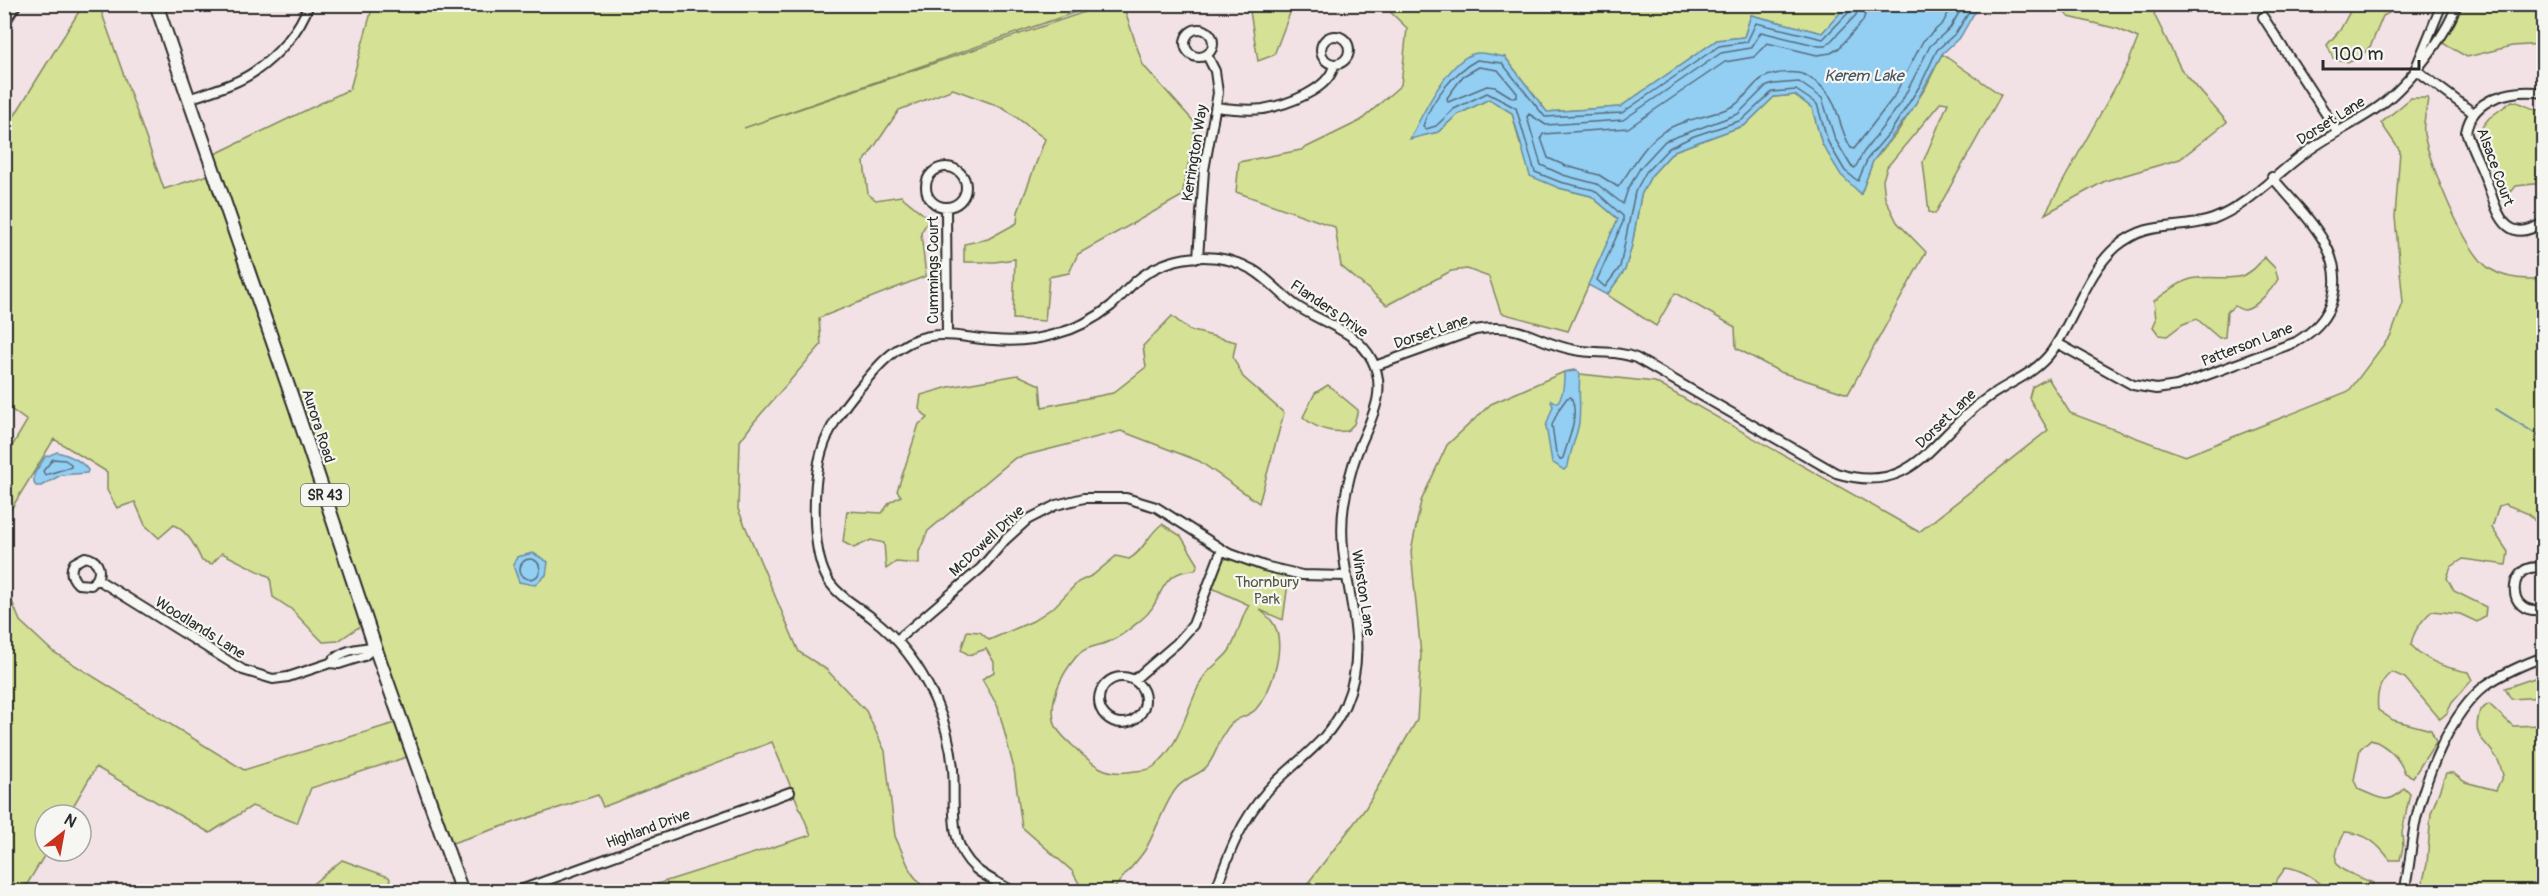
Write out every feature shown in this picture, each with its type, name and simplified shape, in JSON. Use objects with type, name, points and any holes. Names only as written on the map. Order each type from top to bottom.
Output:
[{"type":"main road","name":"Aurora Road","points":[[156,4],[293,399],[375,648],[462,891]]},
{"type":"street","points":[[4,21],[15,4]]},
{"type":"street","points":[[189,99],[254,72],[295,32],[309,4]]},
{"type":"street","name":"Dorset Lane","points":[[2415,69],[2442,4]]},
{"type":"street","name":"Dorset Lane","points":[[1374,366],[1464,333],[1487,328],[1523,331],[1568,349],[1628,355],[1827,469],[1846,476],[1872,479],[1896,474],[1918,463],[1967,413],[1999,390],[2034,371],[2057,343],[2101,264],[2118,246],[2142,231],[2212,219],[2237,207],[2272,177],[2337,131],[2374,110],[2388,99],[2442,38],[2457,4]]},
{"type":"street","points":[[2438,16],[2449,21]]},
{"type":"street","points":[[2263,17],[2337,131]]},
{"type":"street","name":"Kerrington Way","points":[[1198,258],[1204,170],[1216,107],[1217,77],[1207,55]]},
{"type":"street","points":[[1216,107],[1263,109],[1294,100],[1315,89],[1326,80],[1332,72],[1334,63]]},
{"type":"street","name":"Alsace Court","points":[[2415,69],[2472,112]]},
{"type":"street","name":"Alsace Court","points":[[2544,93],[2514,92],[2483,104],[2472,112],[2466,132],[2498,216],[2504,223],[2512,228],[2523,230],[2534,228],[2544,222]]},
{"type":"street","name":"Cummings Court","points":[[945,167],[958,170],[967,186],[966,193],[958,203],[946,207],[929,197],[926,184],[933,172],[945,167]]},
{"type":"street","name":"Patterson Lane","points":[[2057,343],[2133,385],[2166,389],[2296,342],[2308,335],[2323,321],[2332,303],[2336,285],[2334,262],[2325,242],[2272,177]]},
{"type":"street","name":"Cummings Court","points":[[946,207],[946,334]]},
{"type":"street","name":"Flanders Drive","points":[[1015,891],[975,867],[957,839],[953,821],[953,766],[938,705],[923,676],[897,640],[877,621],[838,592],[820,565],[816,543],[819,466],[827,436],[836,418],[882,362],[906,344],[925,337],[946,334],[1008,341],[1060,333],[1083,324],[1106,311],[1138,280],[1154,270],[1178,260],[1198,258],[1224,259],[1257,273],[1305,311],[1351,336],[1363,347],[1374,366]]},
{"type":"street","name":"Winston Lane","points":[[1215,891],[1231,846],[1256,806],[1278,780],[1324,739],[1344,706],[1355,670],[1358,645],[1342,540],[1343,509],[1353,464],[1376,410],[1378,384],[1374,366]]},
{"type":"street","name":"McDowell Drive","points":[[897,640],[981,568],[1021,524],[1066,501],[1111,496],[1141,502],[1169,513],[1222,549],[1247,561],[1314,576],[1346,576]]},
{"type":"street","points":[[1134,680],[1177,643],[1193,625],[1222,549]]},
{"type":"street","points":[[2543,610],[2536,611],[2523,606],[2514,595],[2514,588],[2517,578],[2524,570],[2544,569]]},
{"type":"street","name":"Woodlands Lane","points":[[97,579],[243,670],[273,679],[288,677],[330,663],[339,664],[364,656],[375,648]]},
{"type":"street","points":[[2404,891],[2421,801],[2451,728],[2466,706],[2489,683],[2544,657]]},
{"type":"street","points":[[1128,677],[1134,680],[1144,691],[1146,698],[1143,712],[1138,718],[1125,723],[1111,721],[1105,716],[1099,703],[1102,688],[1113,679],[1128,677]]},
{"type":"street","name":"Highland Drive","points":[[515,891],[790,792]]},
{"type":"green space","points":[[2354,4],[2404,5],[2383,16],[2371,45],[2360,58],[2349,62],[2333,58],[2327,45],[2340,30]]},
{"type":"green space","points":[[83,5],[99,5],[164,189],[214,173],[209,157],[350,89],[373,5],[1096,5],[744,128],[1105,5],[1123,5],[1143,65],[1196,124],[1182,196],[1078,254],[1069,273],[1049,277],[1045,321],[1013,319],[1015,259],[995,262],[964,262],[964,244],[988,239],[1017,223],[1018,212],[1045,139],[1004,108],[953,89],[899,110],[864,162],[868,194],[876,200],[901,196],[929,219],[921,233],[926,276],[819,318],[821,345],[740,441],[738,509],[799,652],[826,669],[866,711],[885,751],[895,836],[911,872],[926,891],[857,891],[854,886],[838,892],[635,891],[811,835],[772,742],[603,807],[598,795],[446,845],[413,755],[311,788],[297,823],[252,806],[210,833],[96,767],[75,803],[33,803],[33,863],[40,863],[23,891],[5,891],[4,582],[20,621],[52,651],[244,770],[401,721],[362,625],[338,641],[323,642],[291,609],[273,597],[270,577],[222,553],[212,564],[202,561],[188,536],[174,525],[159,538],[145,525],[135,502],[117,508],[107,490],[107,472],[54,439],[5,519],[5,458],[27,421],[5,405],[5,131]]},
{"type":"green space","points":[[1249,5],[1293,5],[1274,55],[1258,61]]},
{"type":"green space","points":[[1383,5],[1848,5],[1822,33],[1751,15],[1744,37],[1717,40],[1620,107],[1547,112],[1505,57],[1436,91],[1411,138],[1438,132],[1457,115],[1489,99],[1512,113],[1520,144],[1559,188],[1591,196],[1618,219],[1568,331],[1501,313],[1489,277],[1467,269],[1451,271],[1387,305],[1341,266],[1335,227],[1236,192],[1239,162],[1301,150],[1360,121],[1401,85],[1407,28]]},
{"type":"green space","points":[[2057,5],[2160,5],[2154,14],[2181,69],[2227,122],[2180,159],[2105,181],[2045,214],[2128,64],[2138,38],[2118,29],[2069,17]]},
{"type":"green space","points":[[2457,5],[2525,5],[2543,9],[2543,44],[2512,46],[2467,57],[2439,41]]},
{"type":"green space","points":[[1942,54],[2001,95],[1935,214],[1929,212],[1923,162],[1948,103],[1941,102],[1887,167],[1883,180],[1885,198],[1897,222],[1926,252],[1848,394],[1780,372],[1736,348],[1735,327],[1675,293],[1656,326],[1607,295],[1625,270],[1641,195],[1651,176],[1674,151],[1745,125],[1774,97],[1795,95],[1812,108],[1822,144],[1861,194],[1873,161],[1896,134],[1926,87]]},
{"type":"green space","points":[[2411,98],[2428,98],[2424,121],[2427,148],[2450,207],[2470,246],[2480,260],[2490,269],[2509,277],[2543,278],[2543,531],[2529,514],[2505,504],[2499,506],[2492,528],[2508,552],[2506,565],[2463,559],[2451,567],[2447,578],[2454,591],[2486,607],[2485,617],[2477,622],[2460,614],[2432,611],[2416,631],[2411,645],[2417,651],[2437,663],[2468,672],[2472,680],[2452,703],[2447,713],[2440,719],[2405,678],[2392,672],[2381,684],[2378,693],[2378,710],[2393,720],[2431,730],[2436,742],[2413,777],[2405,773],[2396,757],[2377,742],[2371,739],[2360,749],[2354,780],[2358,789],[2383,799],[2399,794],[2404,788],[2410,794],[2402,832],[2403,847],[2400,860],[2390,860],[2371,840],[2352,833],[2345,832],[2339,845],[2336,862],[2339,867],[2373,883],[2369,891],[2329,891],[2309,876],[2286,867],[2276,881],[2276,892],[1301,892],[1365,809],[1417,720],[1421,655],[1411,552],[1421,501],[1447,445],[1491,404],[1564,372],[1574,370],[1580,374],[1655,382],[1919,532],[2048,430],[2029,398],[2032,387],[2048,378],[2070,413],[2185,456],[2349,391],[2391,335],[2403,303],[2395,217],[2400,151],[2381,123]]},
{"type":"green space","points":[[2512,101],[2536,110],[2544,110],[2543,183],[2516,186],[2512,191],[2503,190],[2480,137],[2481,128],[2489,118]]},
{"type":"green space","points":[[2264,257],[2275,268],[2278,279],[2268,293],[2253,307],[2244,310],[2235,306],[2227,312],[2225,337],[2219,338],[2197,319],[2183,324],[2167,336],[2159,335],[2153,327],[2156,320],[2154,301],[2176,285],[2191,279],[2240,276],[2256,267]]},
{"type":"green space","points":[[1172,316],[1189,330],[1236,342],[1233,357],[1243,377],[1284,413],[1259,503],[1199,461],[1121,431],[1015,458],[928,531],[919,552],[919,564],[896,562],[886,569],[884,543],[871,540],[854,548],[843,542],[847,511],[882,513],[890,502],[901,496],[897,491],[919,424],[928,418],[919,409],[921,395],[949,387],[1018,375],[1040,385],[1042,407],[1113,393],[1146,367],[1143,346]]},
{"type":"green space","points":[[1328,385],[1358,410],[1354,424],[1347,431],[1323,429],[1303,417],[1315,393]]},
{"type":"green space","name":"Thornbury Park","points":[[1162,524],[1181,536],[1198,564],[1195,570],[1182,572],[1167,582],[1149,612],[1126,632],[1079,653],[1065,672],[1055,697],[1053,715],[1060,733],[1093,764],[1107,771],[1147,770],[1162,759],[1182,727],[1201,681],[1232,646],[1249,605],[1210,587],[1221,561],[1228,558],[1289,576],[1283,620],[1260,610],[1270,619],[1277,631],[1278,650],[1275,672],[1267,692],[1256,709],[1230,725],[1205,769],[1176,789],[1145,850],[1112,891],[1090,891],[1081,887],[1072,871],[1022,827],[1014,769],[998,707],[982,679],[994,672],[994,662],[986,649],[969,655],[961,650],[967,631],[980,632],[989,640],[1033,621],[1055,606],[1078,582],[1093,575],[1116,556],[1129,559],[1134,556]]},
{"type":"green space","points":[[2543,675],[2543,697],[2511,699],[2505,688]]},
{"type":"green space","points":[[2489,704],[2513,726],[2543,725],[2543,891],[2428,891],[2423,881],[2427,864],[2431,813],[2446,773],[2453,773],[2465,782],[2496,790],[2503,775],[2497,759],[2478,732],[2480,710]]},
{"type":"green space","points":[[342,860],[389,877],[394,891],[304,891]]},
{"type":"water","name":"Kerem Lake","points":[[1848,4],[1982,5],[1973,15],[1961,36],[1942,54],[1912,110],[1873,161],[1861,194],[1841,175],[1822,144],[1812,108],[1795,95],[1774,97],[1745,125],[1674,151],[1651,176],[1641,195],[1625,270],[1607,295],[1588,285],[1618,219],[1591,196],[1559,188],[1530,176],[1512,113],[1489,99],[1457,115],[1438,132],[1410,139],[1429,103],[1447,76],[1467,57],[1477,53],[1505,57],[1547,112],[1620,107],[1717,40],[1744,37],[1751,15],[1822,33]]},
{"type":"water","points":[[1577,371],[1580,374],[1579,423],[1568,466],[1564,470],[1552,462],[1546,426],[1553,406],[1552,400],[1557,403],[1561,396],[1564,372]]},
{"type":"water","points":[[57,452],[78,461],[88,470],[87,473],[61,475],[41,486],[36,486],[34,474],[45,457]]},
{"type":"water","points":[[533,553],[548,562],[546,575],[535,585],[519,582],[513,565],[517,557]]},
{"type":"waterway","points":[[2496,409],[2544,439]]}]
